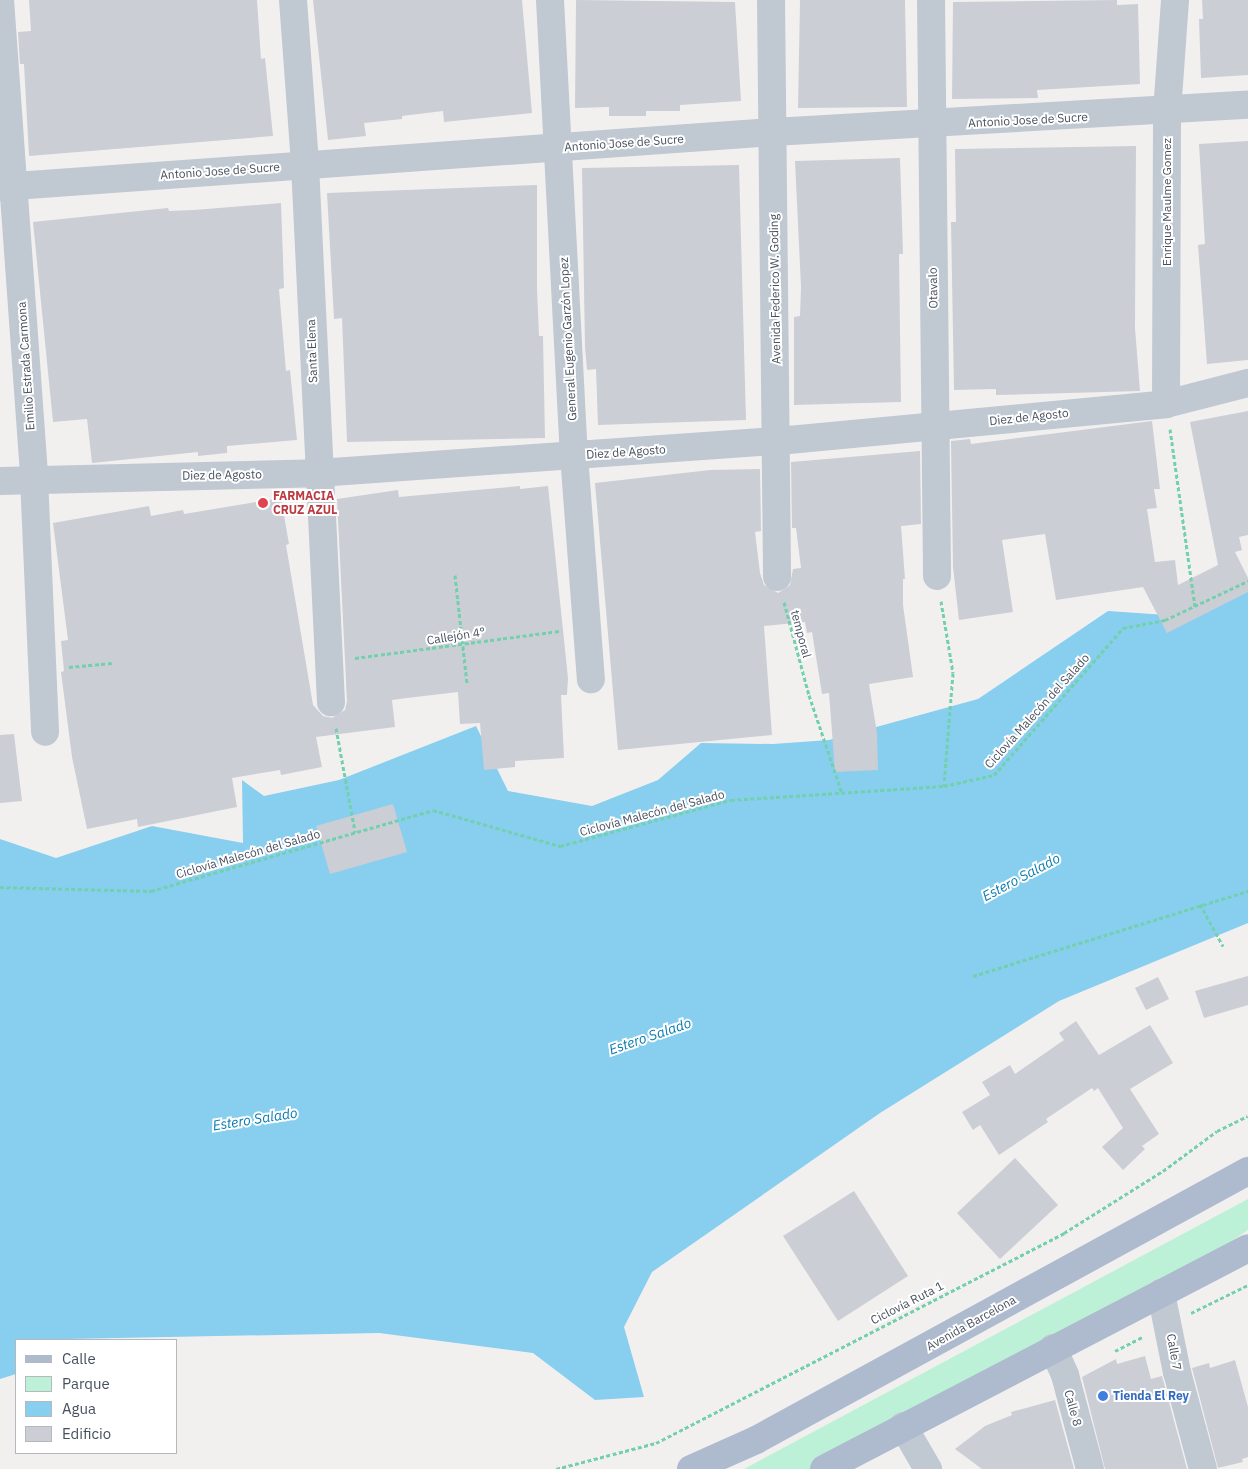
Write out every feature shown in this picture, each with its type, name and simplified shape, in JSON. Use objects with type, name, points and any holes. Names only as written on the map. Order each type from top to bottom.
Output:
[{"type":"main road","name":"Avenida Barcelona","points":[[691,1469],[756,1440],[1248,1171]]},
{"type":"main road","points":[[824,1469],[903,1426],[1248,1248]]},
{"type":"street","name":"Emilio Estrada Carmona","points":[[0,0],[7,186],[34,478],[46,732]]},
{"type":"street","name":"Santa Elena","points":[[293,0],[305,165],[318,473],[328,661],[333,715]]},
{"type":"street","name":"General Eugenio Garzón Lopez","points":[[550,0],[574,455],[591,678]]},
{"type":"street","name":"Avenida Federico W. Goding","points":[[771,0],[778,441],[777,577]]},
{"type":"street","name":"Otavalo","points":[[931,0],[930,125],[937,576]]},
{"type":"street","name":"Enrique Maulme Gomez","points":[[1166,404],[1168,112],[1175,0]]},
{"type":"street","name":"Antonio Jose de Sucre","points":[[7,186],[772,132],[930,125],[1248,106]]},
{"type":"street","name":"Diez de Agosto","points":[[0,481],[34,478],[318,473],[778,441],[1166,404],[1248,384]]},
{"type":"street","name":"Calle 7","points":[[1161,1293],[1177,1372],[1203,1469]]},
{"type":"street","name":"Calle 8","points":[[1053,1348],[1065,1375],[1090,1469]]},
{"type":"street","points":[[903,1426],[928,1469]]},
{"type":"path","points":[[1166,404],[1195,606]]},
{"type":"path","points":[[455,575],[468,684]]},
{"type":"path","points":[[937,576],[953,673],[944,786]]},
{"type":"path","name":"temporal","points":[[777,577],[809,695],[842,793]]},
{"type":"path","name":"Ciclovía Malecón del Salado","points":[[0,887],[151,891],[433,810],[560,846],[731,800],[944,786],[994,775],[1123,628],[1165,620],[1248,581]]},
{"type":"path","name":"Callejón 4°","points":[[328,661],[587,628]]},
{"type":"path","points":[[44,670],[112,663]]},
{"type":"path","points":[[333,715],[355,832]]},
{"type":"path","points":[[973,976],[1058,948],[1134,929],[1200,904],[1248,892]]},
{"type":"path","points":[[1200,904],[1223,946]]},
{"type":"path","name":"Ciclovía Ruta 1","points":[[556,1469],[656,1443],[1064,1233],[1163,1170],[1217,1131],[1248,1116]]},
{"type":"green space","points":[[1248,1199],[1248,1230],[1223,1247],[810,1469],[744,1469]]},
{"type":"water","name":"Estero Salado","points":[[1248,590],[1248,923],[1059,1001],[880,1113],[652,1272],[624,1327],[644,1397],[595,1400],[533,1353],[379,1333],[15,1339],[15,1374],[0,1379],[0,839],[56,858],[152,826],[243,843],[242,780],[264,796],[339,780],[476,726],[508,791],[592,806],[658,780],[701,743],[773,744],[829,740],[978,699],[1108,611],[1181,616]]},
{"type":"building","points":[[29,0],[257,0],[261,59],[265,58],[273,136],[29,156],[24,64],[20,64],[18,32],[31,31]]},
{"type":"building","points":[[313,0],[522,0],[532,113],[444,122],[443,111],[402,116],[402,119],[364,123],[366,136],[328,140]]},
{"type":"building","points":[[576,0],[735,2],[741,101],[680,105],[680,111],[646,111],[646,116],[609,116],[609,107],[575,108]]},
{"type":"building","points":[[800,0],[905,0],[907,107],[798,108]]},
{"type":"building","points":[[1117,0],[1117,5],[1138,4],[1140,84],[1037,90],[1038,98],[952,99],[953,2]]},
{"type":"building","points":[[1202,0],[1248,0],[1248,75],[1201,78],[1199,19],[1203,19]]},
{"type":"building","points":[[1248,141],[1248,360],[1207,364],[1198,245],[1205,244],[1199,144]]},
{"type":"building","points":[[1136,146],[1135,328],[1140,391],[996,395],[996,389],[954,390],[951,222],[956,222],[955,149]]},
{"type":"building","points":[[900,158],[903,254],[899,254],[901,402],[794,405],[794,317],[800,316],[801,287],[795,161]]},
{"type":"building","points":[[739,165],[746,420],[598,425],[596,369],[587,370],[585,347],[582,168]]},
{"type":"building","points":[[537,185],[537,289],[539,336],[543,336],[545,438],[347,442],[342,318],[334,319],[327,193]]},
{"type":"building","points":[[281,203],[284,288],[279,289],[286,371],[290,370],[297,440],[227,446],[227,453],[198,456],[198,452],[92,463],[87,419],[53,422],[33,222],[168,208],[169,211],[194,210]]},
{"type":"building","points":[[1248,411],[1248,535],[1239,537],[1242,550],[1235,552],[1248,578],[1248,592],[1167,633],[1143,587],[1056,600],[1045,534],[1002,540],[1013,612],[959,620],[953,567],[951,441],[970,439],[971,444],[1152,421],[1160,489],[1154,489],[1157,508],[1147,509],[1155,562],[1175,560],[1178,585],[1218,565],[1190,422]]},
{"type":"building","points":[[920,451],[921,524],[901,526],[905,579],[903,579],[903,605],[913,677],[869,684],[877,733],[878,770],[835,772],[829,693],[822,694],[812,632],[807,633],[805,622],[764,626],[772,735],[618,750],[595,483],[710,470],[760,469],[761,531],[755,532],[760,573],[764,585],[778,593],[790,585],[793,569],[801,568],[796,528],[792,528],[791,462]]},
{"type":"building","points":[[520,486],[520,489],[548,486],[568,678],[567,695],[561,695],[564,758],[515,761],[515,767],[484,770],[480,723],[460,724],[458,692],[392,700],[395,727],[316,737],[322,767],[281,775],[280,770],[232,778],[237,807],[138,827],[137,819],[87,829],[72,757],[61,672],[64,671],[61,641],[68,640],[53,523],[149,506],[151,516],[183,510],[184,514],[281,498],[289,544],[286,545],[313,705],[323,716],[332,718],[345,710],[347,701],[337,499],[398,490],[399,497]]},
{"type":"building","points":[[14,734],[22,801],[0,803],[0,735]]},
{"type":"building","points":[[393,804],[407,852],[330,874],[316,826]]},
{"type":"building","points":[[1248,976],[1248,1005],[1204,1018],[1195,991]]},
{"type":"building","points":[[1158,977],[1169,999],[1146,1010],[1135,988]]},
{"type":"building","points":[[1076,1021],[1099,1055],[1150,1025],[1173,1063],[1130,1089],[1159,1134],[1142,1146],[1145,1149],[1123,1170],[1102,1147],[1123,1128],[1098,1088],[1094,1091],[1092,1088],[1046,1119],[1048,1122],[999,1155],[980,1125],[973,1130],[962,1112],[990,1095],[982,1082],[1010,1065],[1015,1074],[1064,1040],[1059,1033]]},
{"type":"building","points":[[1015,1158],[1058,1205],[1000,1259],[957,1213]]},
{"type":"building","points":[[854,1191],[908,1276],[838,1321],[783,1236]]},
{"type":"building","points":[[1145,1356],[1151,1379],[1162,1376],[1187,1469],[1105,1469],[1082,1377],[1116,1359],[1117,1364]]},
{"type":"building","points":[[1235,1360],[1248,1407],[1248,1457],[1242,1459],[1243,1462],[1218,1468],[1192,1368],[1209,1363],[1210,1368]]},
{"type":"building","points":[[1055,1400],[1074,1469],[982,1469],[955,1449],[985,1426],[1012,1415],[1011,1412]]},
{"type":"place","name":"FARMACIA CRUZ AZUL","points":[[263,503]]},
{"type":"place","name":"Tienda El Rey","points":[[1103,1396]]}]
